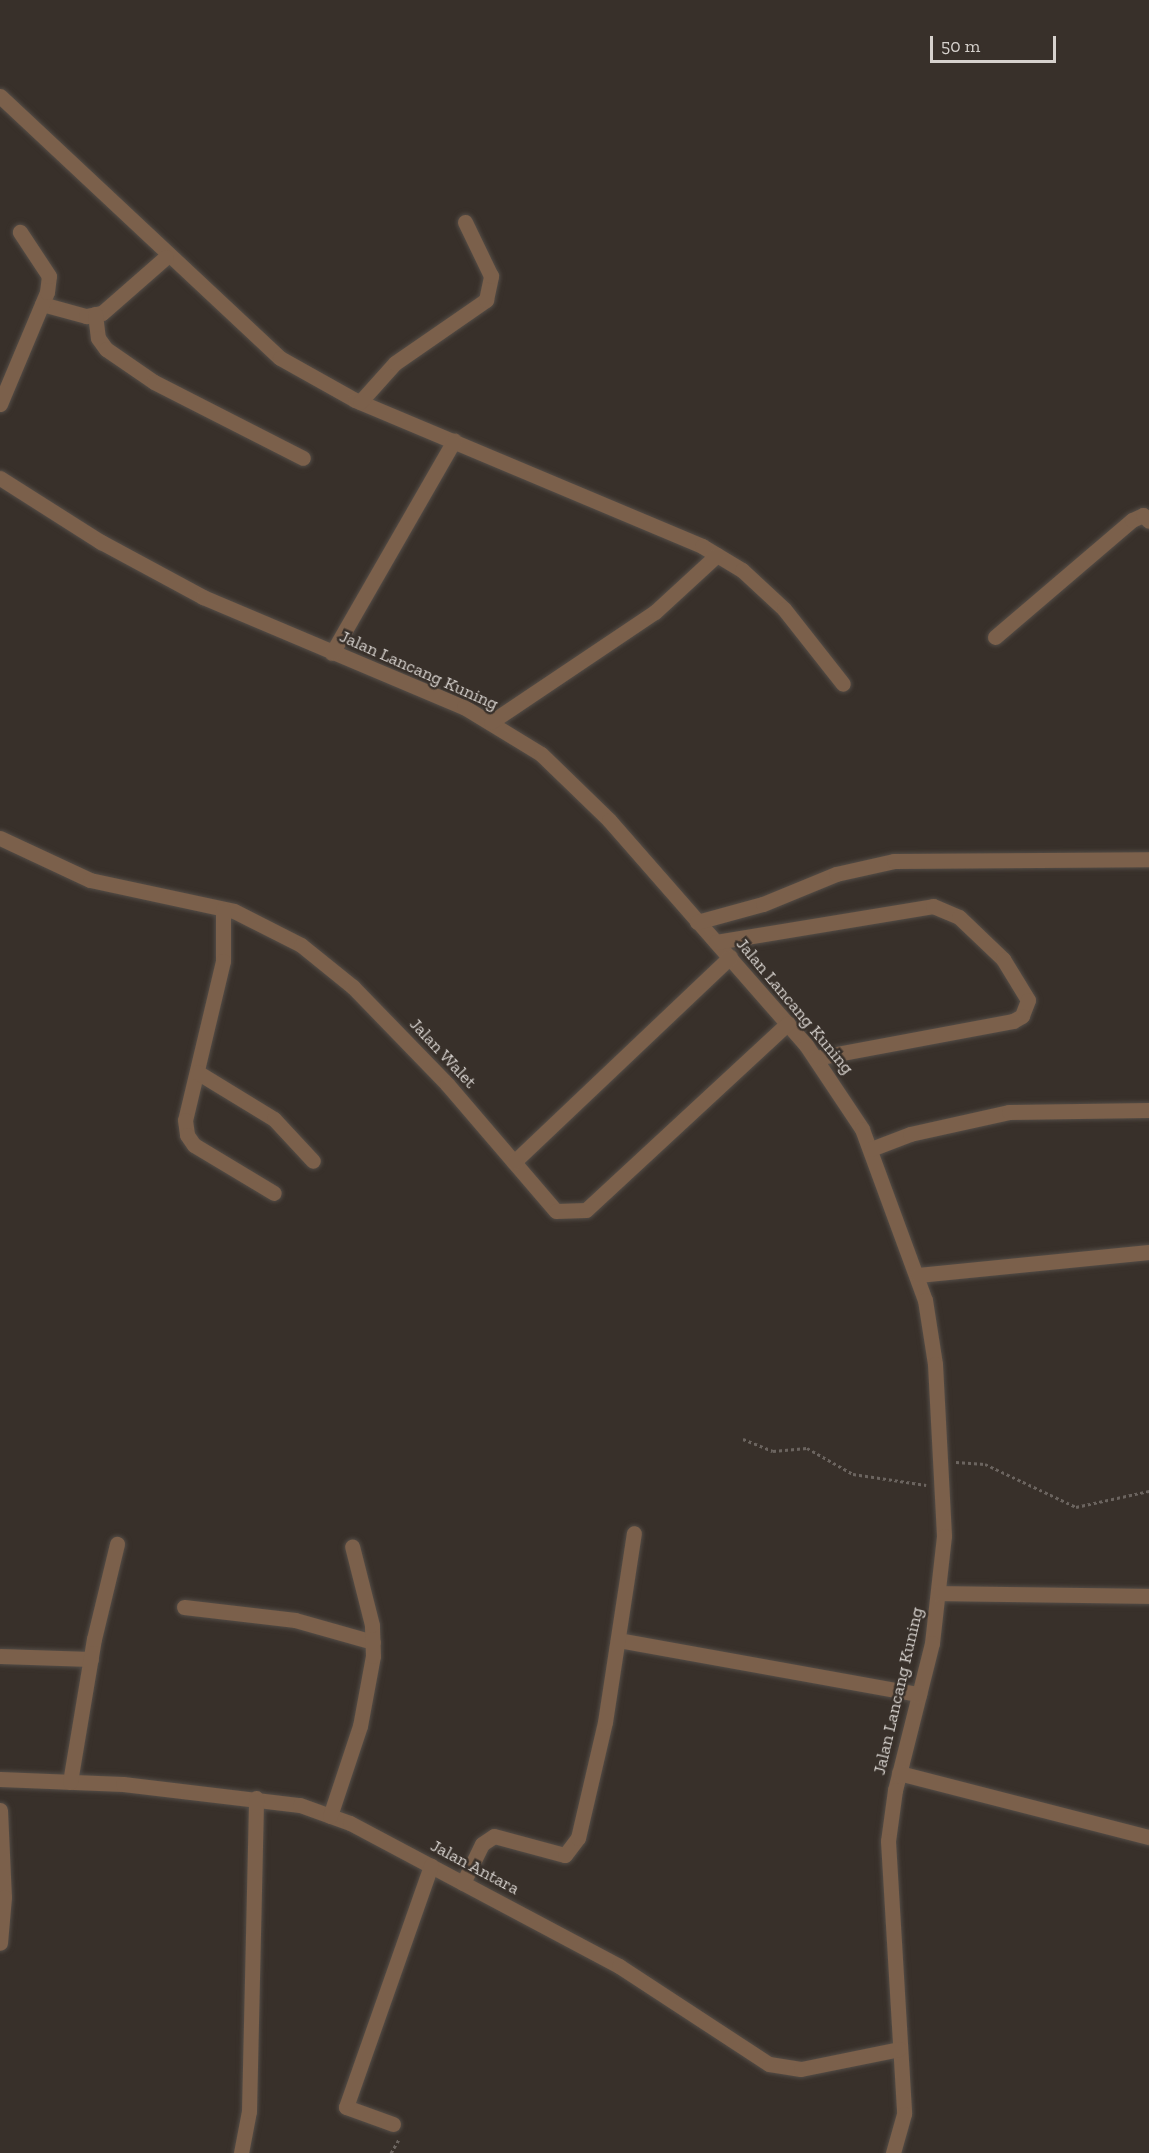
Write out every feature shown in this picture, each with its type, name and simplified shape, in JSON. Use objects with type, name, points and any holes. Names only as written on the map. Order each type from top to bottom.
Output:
[{"type":"street","points":[[0,96],[166,257],[279,358],[360,402],[667,528],[717,555],[784,609],[843,684]]},
{"type":"street","points":[[360,402],[395,363],[486,300],[491,276],[465,222]]},
{"type":"street","points":[[0,404],[42,304],[48,276],[20,232]]},
{"type":"street","points":[[42,304],[96,314],[121,302],[166,257]]},
{"type":"street","points":[[96,314],[98,338],[106,349],[154,382],[303,458]]},
{"type":"street","points":[[332,653],[454,441]]},
{"type":"street","name":"Jalan Lancang Kuning","points":[[0,478],[158,573],[332,653],[491,722],[569,778],[788,1023],[815,1058],[871,1149],[918,1275],[935,1364],[943,1487],[939,1593],[919,1694],[899,1773],[888,1894],[904,2114],[893,2153]]},
{"type":"street","points":[[995,637],[1132,520],[1143,515],[1149,521]]},
{"type":"street","points":[[491,722],[655,612],[717,555]]},
{"type":"street","name":"Jalan Walet","points":[[0,838],[90,880],[223,909],[269,924],[353,987],[556,1211],[586,1210],[788,1023]]},
{"type":"street","points":[[697,922],[763,904],[836,874],[894,861],[1149,859]]},
{"type":"street","points":[[716,942],[933,906],[958,917],[1003,959],[1028,1000],[1022,1016],[1012,1021],[815,1058]]},
{"type":"street","points":[[223,909],[223,961],[198,1072],[187,1135],[194,1145],[274,1193]]},
{"type":"street","points":[[514,1162],[730,957]]},
{"type":"street","points":[[198,1072],[274,1119],[313,1161]]},
{"type":"street","points":[[871,1149],[910,1134],[1009,1112],[1149,1110]]},
{"type":"street","points":[[918,1275],[1149,1252]]},
{"type":"street","points":[[463,1883],[482,1844],[494,1836],[565,1855],[572,1850],[605,1722],[634,1533]]},
{"type":"street","points":[[70,1782],[91,1659],[117,1544]]},
{"type":"street","points":[[330,1816],[360,1726],[373,1642],[352,1546]]},
{"type":"street","points":[[939,1593],[1149,1596]]},
{"type":"street","points":[[184,1607],[295,1620],[373,1642]]},
{"type":"street","points":[[618,1640],[919,1694]]},
{"type":"street","points":[[0,1656],[91,1659]]},
{"type":"street","points":[[899,1773],[1149,1837]]},
{"type":"street","name":"Jalan Antara","points":[[0,1779],[70,1782],[256,1798],[330,1816],[431,1866],[619,1966],[769,2064],[801,2069],[899,2049]]},
{"type":"street","points":[[241,2153],[249,2111],[256,1798]]},
{"type":"street","points":[[0,1810],[4,1897],[0,1943]]},
{"type":"street","points":[[393,2124],[346,2107],[431,1866]]},
{"type":"path","points":[[743,1439],[773,1451],[807,1448],[853,1474],[943,1487]]},
{"type":"path","points":[[941,1463],[985,1464],[1076,1507],[1149,1491]]}]
